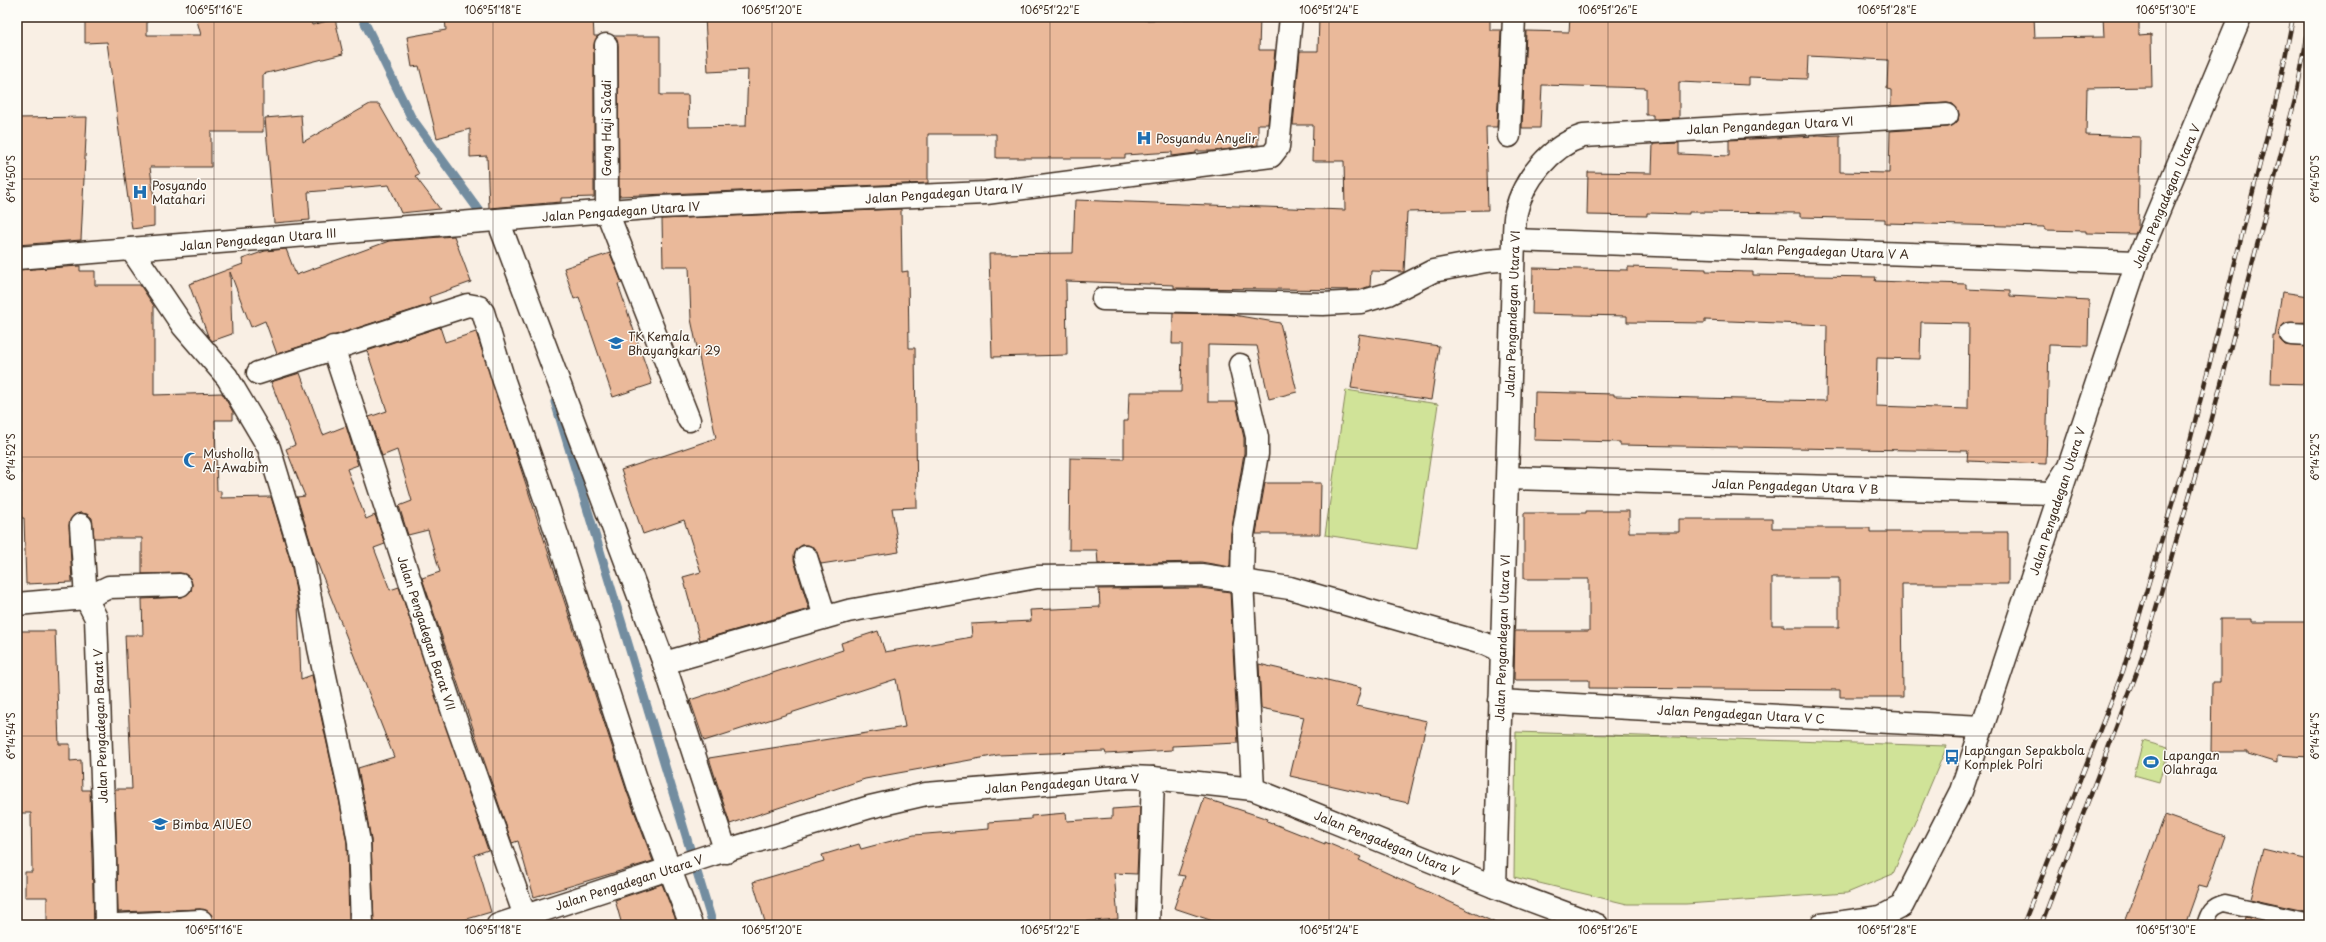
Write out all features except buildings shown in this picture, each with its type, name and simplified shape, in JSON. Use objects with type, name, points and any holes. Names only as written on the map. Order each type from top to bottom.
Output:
[{"type":"street","name":"Jalan Pengadegan Utara IV","points":[[494,221],[668,207],[986,193],[1271,156],[1278,147],[1291,17]]},
{"type":"street","points":[[1509,136],[1514,17]]},
{"type":"street","name":"Jalan Pengadegan Utara V","points":[[1821,925],[1881,917],[1902,906],[1961,791],[2137,262],[2240,17]]},
{"type":"street","name":"Gang Haji Sa'adi","points":[[606,45],[607,212]]},
{"type":"street","name":"Jalan Pengandegan Utara VI","points":[[1495,887],[1508,478],[1513,250],[1516,213],[1525,186],[1538,170],[1560,148],[1571,140],[1583,136],[1947,116]]},
{"type":"street","points":[[607,212],[689,420]]},
{"type":"street","points":[[494,221],[664,663],[720,853]]},
{"type":"street","name":"Jalan Pengadegan Utara III","points":[[17,258],[494,221]]},
{"type":"street","points":[[131,249],[183,326],[227,377],[269,448],[303,560],[319,648],[350,792],[359,842],[362,925]]},
{"type":"street","name":"Jalan Pengadegan Utara V A","points":[[1103,298],[1323,304],[1361,302],[1388,294],[1433,271],[1486,261],[1513,250],[2137,262]]},
{"type":"street","points":[[258,373],[333,347],[468,305],[479,307],[483,312],[504,381],[549,510],[639,788],[661,848],[674,867],[691,925]]},
{"type":"street","name":"Jalan Pengadegan Barat VII","points":[[333,347],[454,718],[525,916]]},
{"type":"street","points":[[1240,365],[1257,438],[1257,454],[1243,535],[1242,581],[1253,789]]},
{"type":"street","name":"Jalan Pengadegan Utara V B","points":[[1508,478],[2052,493],[2069,468]]},
{"type":"street","points":[[81,525],[86,598]]},
{"type":"street","points":[[806,557],[825,617]]},
{"type":"street","points":[[664,663],[848,610],[1037,577],[1201,575],[1290,588],[1484,644],[1502,652]]},
{"type":"street","points":[[17,604],[86,598],[109,588],[180,585]]},
{"type":"street","name":"Jalan Pengadegan Barat V","points":[[86,598],[96,618],[106,925]]},
{"type":"street","name":"Jalan Pengadegan Utara V C","points":[[1500,701],[1982,727]]},
{"type":"street","name":"Jalan Pengadegan Utara V","points":[[498,925],[674,867],[870,807],[926,794],[1130,777],[1153,778],[1253,789],[1495,887],[1597,925]]},
{"type":"street","points":[[1148,925],[1153,778]]},
{"type":"street","points":[[117,925],[200,921]]},
{"type":"lane","points":[[2205,925],[2209,912],[2215,906],[2225,904],[2309,922]]},
{"type":"green space","points":[[1346,390],[1438,404],[1417,549],[1325,535]]},
{"type":"green space","points":[[1516,732],[1947,746],[1893,874],[1847,893],[1686,904],[1627,904],[1514,877]]},
{"type":"green space","name":"Lapangan Olahraga","points":[[2143,741],[2168,748],[2159,782],[2134,775]]},
{"type":"waterway","points":[[362,17],[411,117],[486,220]]},
{"type":"waterway","points":[[555,402],[713,925]]},
{"type":"railway","points":[[2023,925],[2123,671],[2187,453],[2279,88],[2293,17]]},
{"type":"railway","points":[[2041,925],[2139,667],[2210,426],[2296,96],[2309,27]]},
{"type":"place","name":"Posyandu Anyelir","points":[[1144,138]]},
{"type":"place","name":"Posyando Matahari","points":[[140,192]]},
{"type":"place","name":"TK Kemala Bhayangkari 29","points":[[616,343]]},
{"type":"place","name":"Musholla Al-Awabim","points":[[191,460]]},
{"type":"place","name":"Lapangan Sepakbola Komplek Polri","points":[[1952,757]]},
{"type":"place","name":"Lapangan Olahraga","points":[[2151,762]]},
{"type":"place","name":"Bimba AIUEO","points":[[160,824]]}]
